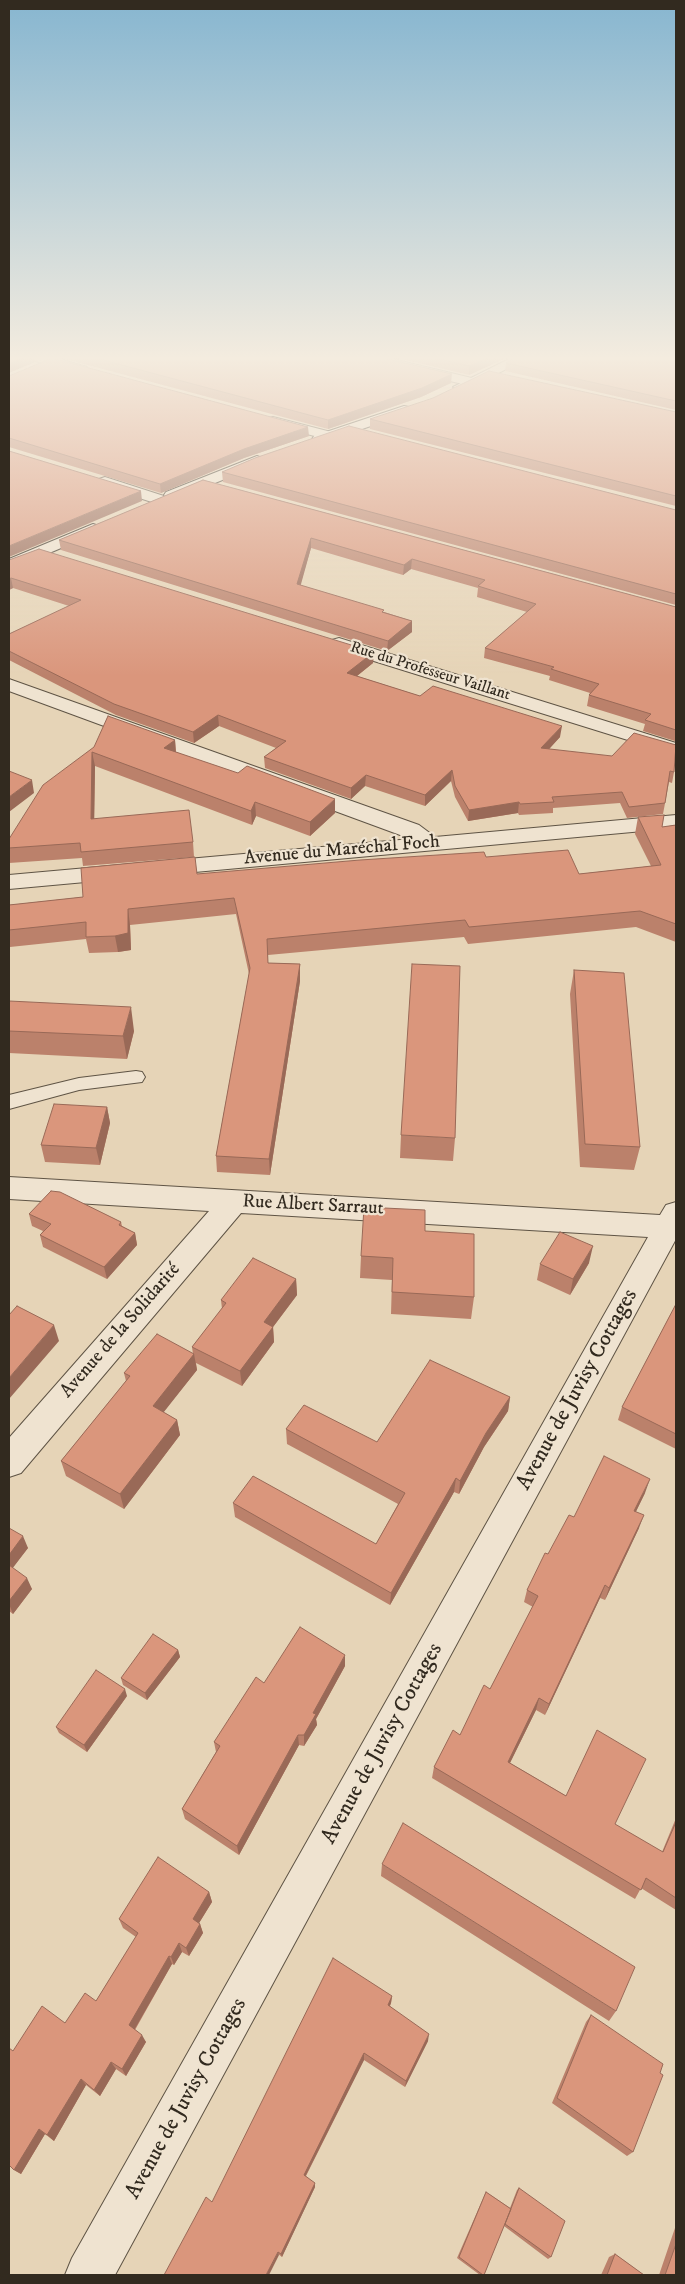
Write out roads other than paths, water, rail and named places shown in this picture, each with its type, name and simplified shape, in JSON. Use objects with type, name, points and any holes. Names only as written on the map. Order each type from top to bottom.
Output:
[{"type":"street","points":[[135,511],[252,463]]},
{"type":"street","points":[[94,479],[161,500]]},
{"type":"street","points":[[202,482],[231,490]]},
{"type":"street","points":[[9,565],[109,522]]},
{"type":"street","points":[[40,552],[69,560]]},
{"type":"street","name":"Rue du Professeur Vaillant","points":[[325,640],[676,749]]},
{"type":"street","points":[[9,684],[412,830],[422,836],[428,843]]},
{"type":"street","name":"Avenue du Maréchal Foch","points":[[9,882],[676,822]]},
{"type":"street","name":"Rue Albert Sarraut","points":[[9,1188],[674,1222]]},
{"type":"street","name":"Avenue de la Solidarité","points":[[9,1462],[234,1201]]},
{"type":"street","name":"Avenue de Juvisy Cottages","points":[[89,2275],[674,1222]]},
{"type":"lane","points":[[9,1102],[79,1084],[136,1077]]}]
